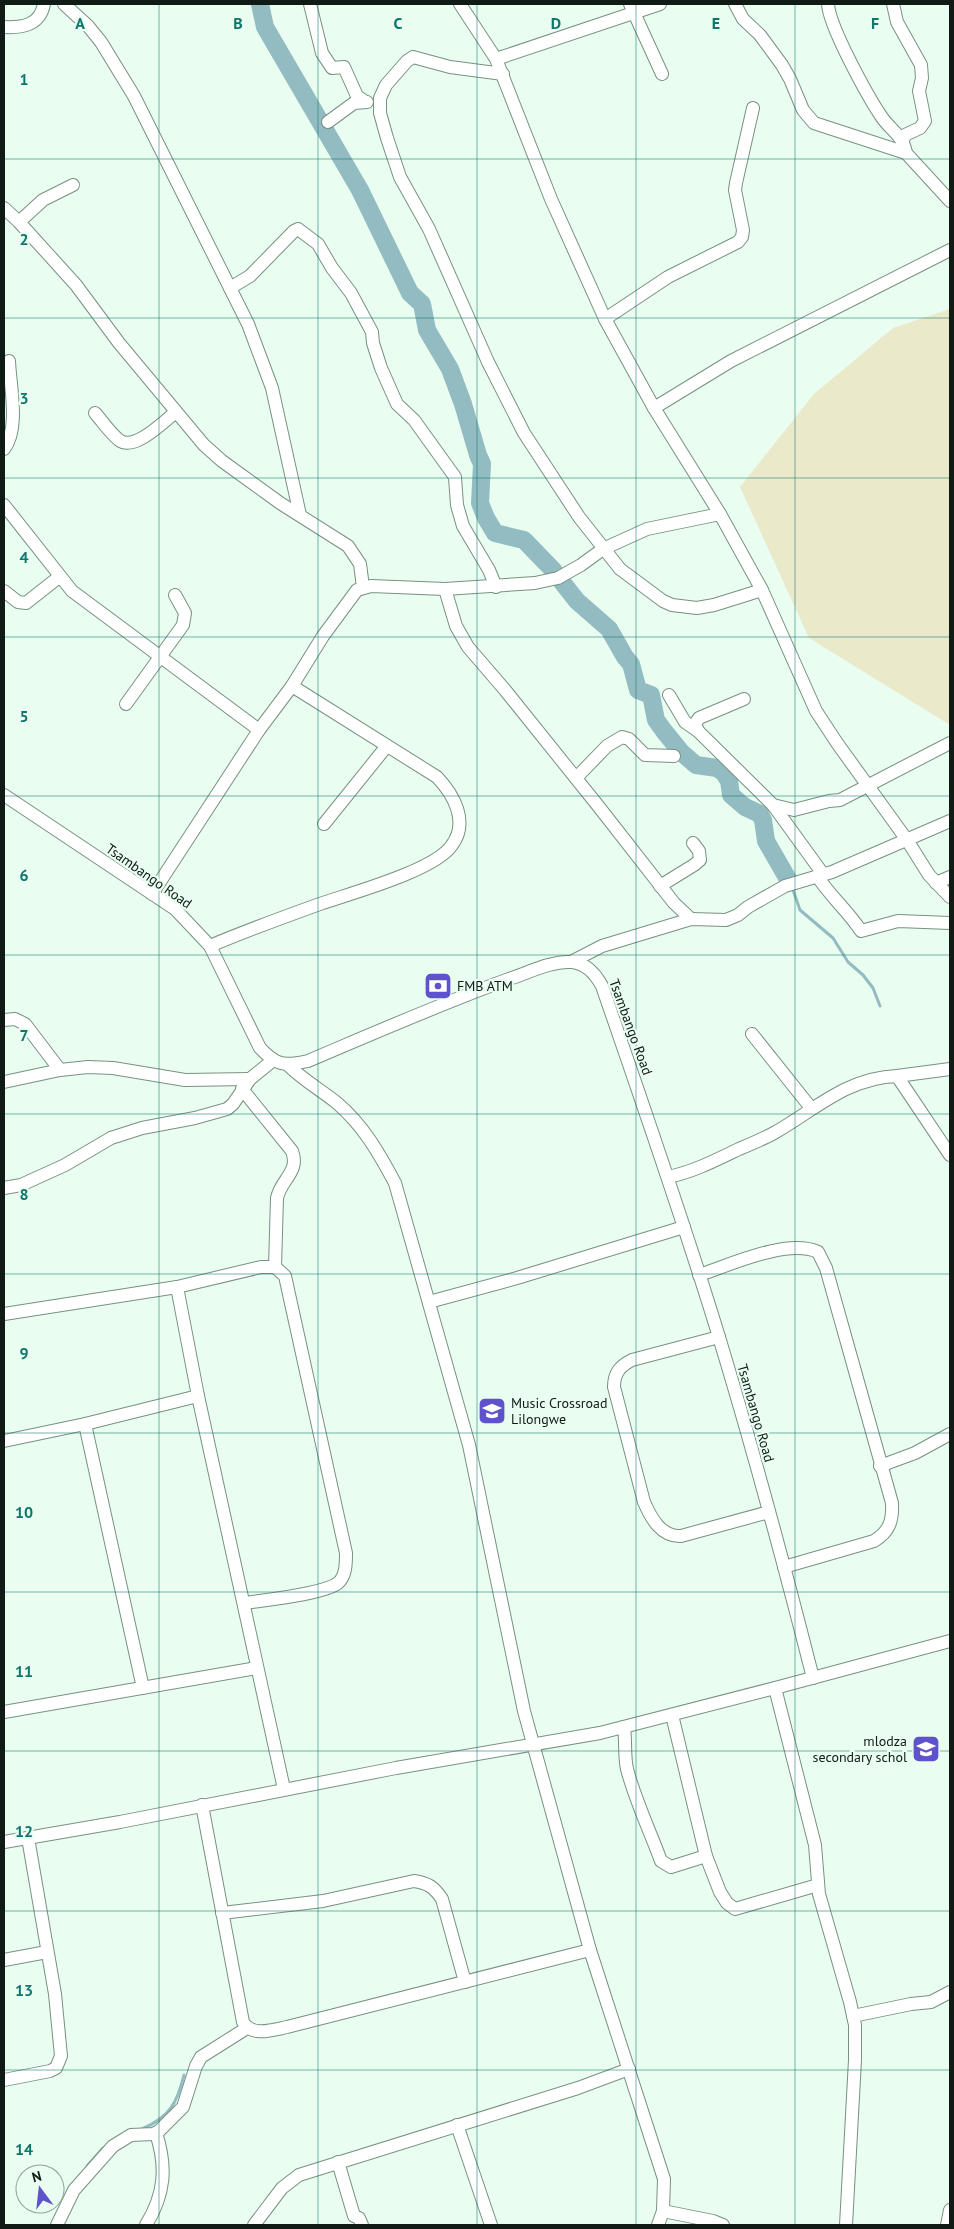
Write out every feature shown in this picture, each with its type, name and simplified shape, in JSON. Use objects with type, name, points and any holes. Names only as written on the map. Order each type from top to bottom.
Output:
[{"type":"street","points":[[4,26],[16,27],[32,23],[43,12],[44,4]]},
{"type":"street","points":[[64,4],[88,26],[101,42],[134,96],[248,324],[272,388],[300,515]]},
{"type":"street","points":[[310,4],[325,59],[332,68],[342,67],[346,69],[357,96],[373,104],[380,113],[400,177],[429,229],[488,362],[524,433],[579,517],[603,549],[620,569],[663,601],[672,604],[697,608],[714,605],[762,590]]},
{"type":"street","points":[[460,4],[496,59],[503,74],[551,199],[605,319],[654,408],[720,514],[762,590],[816,711],[908,840],[929,875],[950,897]]},
{"type":"street","points":[[496,59],[632,8],[660,4]]},
{"type":"street","points":[[735,4],[743,20],[760,35],[782,65],[803,110],[814,123],[906,153],[950,201]]},
{"type":"street","points":[[828,4],[830,16],[838,36],[881,116],[903,140],[906,153]]},
{"type":"street","points":[[893,4],[897,22],[918,59],[922,72],[918,90],[925,121],[920,128],[905,135],[903,140]]},
{"type":"street","points":[[632,8],[662,74]]},
{"type":"street","points":[[380,113],[382,91],[410,58],[417,57],[450,67],[503,74]]},
{"type":"street","points":[[328,122],[354,103],[364,101]]},
{"type":"street","points":[[605,319],[668,277],[738,242],[742,237],[743,230],[735,190],[753,108]]},
{"type":"street","points":[[19,222],[44,200],[74,184]]},
{"type":"street","points":[[4,208],[76,285],[119,343],[204,445],[222,461],[348,546],[360,564],[363,587]]},
{"type":"street","points":[[230,288],[250,276],[294,230],[298,229],[318,244],[332,268],[351,293],[372,332],[380,368],[397,404],[414,420],[455,477],[457,505],[463,526],[489,570],[496,587]]},
{"type":"street","points":[[654,408],[731,361],[950,250]]},
{"type":"street","points":[[4,449],[11,436],[13,426],[8,361]]},
{"type":"street","points":[[95,413],[120,441],[131,444],[140,440],[176,412]]},
{"type":"street","points":[[4,505],[59,577],[86,603],[161,656],[259,730]]},
{"type":"street","points":[[152,894],[259,730],[292,686],[352,596],[363,587],[445,589],[535,583],[558,578],[581,565],[603,549],[647,530],[720,514]]},
{"type":"street","points":[[4,592],[18,602],[26,603],[59,577]]},
{"type":"street","points":[[445,589],[456,626],[468,647],[506,690],[674,904],[691,919]]},
{"type":"street","points":[[126,704],[183,625],[185,620],[183,608],[175,595]]},
{"type":"street","points":[[210,946],[246,931],[408,873],[445,854],[457,837],[459,815],[452,795],[437,777],[386,747],[292,686]]},
{"type":"street","points":[[669,695],[685,722],[698,731],[773,805],[838,902],[850,914],[861,931],[898,922],[950,923]]},
{"type":"street","points":[[698,731],[695,724],[699,718],[744,699]]},
{"type":"street","points":[[576,778],[607,746],[622,737],[629,739],[645,755],[674,756]]},
{"type":"street","points":[[773,805],[789,810],[840,800],[950,743]]},
{"type":"street","points":[[324,824],[386,747]]},
{"type":"street","name":"Tsambango Road","points":[[4,794],[175,909],[210,946],[260,1048],[272,1061]]},
{"type":"street","points":[[4,1188],[21,1185],[65,1165],[112,1138],[142,1128],[195,1118],[227,1109],[233,1104],[246,1084],[272,1061],[288,1065],[308,1061],[473,992],[549,966],[571,962],[602,946],[691,919],[726,920],[738,915],[748,907],[786,886],[820,875],[950,821]]},
{"type":"street","points":[[660,886],[700,860],[700,851],[693,843]]},
{"type":"street","points":[[936,883],[950,877]]},
{"type":"street","name":"Tsambango Road","points":[[571,962],[588,967],[602,986],[668,1177],[719,1337],[784,1566],[813,1678]]},
{"type":"street","points":[[4,1020],[15,1019],[25,1024],[60,1070]]},
{"type":"street","points":[[752,1034],[811,1108]]},
{"type":"street","points":[[288,1065],[300,1077],[355,1120],[378,1150],[395,1183],[468,1445],[524,1711],[590,1950],[664,2179],[663,2211],[658,2225]]},
{"type":"street","points":[[4,1082],[60,1070],[88,1067],[113,1068],[185,1080],[246,1084]]},
{"type":"street","points":[[668,1177],[693,1170],[764,1138],[811,1108],[869,1079],[950,1069]]},
{"type":"street","points":[[897,1076],[950,1155]]},
{"type":"street","points":[[246,1084],[292,1151],[295,1160],[294,1168],[278,1192],[275,1267]]},
{"type":"street","points":[[429,1302],[516,1278],[684,1227]]},
{"type":"street","points":[[699,1274],[785,1249],[801,1247],[818,1252],[826,1268],[880,1466],[892,1503],[892,1516],[889,1527],[883,1535],[874,1541],[784,1566]]},
{"type":"street","points":[[4,1314],[177,1286],[261,1267],[275,1267],[285,1276],[346,1554],[346,1570],[338,1582],[324,1589],[245,1603]]},
{"type":"street","points":[[177,1286],[198,1396],[245,1603],[257,1668],[284,1789]]},
{"type":"street","points":[[719,1337],[632,1360],[618,1370],[614,1378],[614,1387],[644,1502],[650,1514],[665,1533],[672,1536],[681,1536],[769,1512]]},
{"type":"street","points":[[4,1440],[85,1424],[198,1396]]},
{"type":"street","points":[[85,1424],[143,1688]]},
{"type":"street","points":[[880,1466],[915,1452],[950,1434]]},
{"type":"street","points":[[4,1842],[624,1727],[950,1641]]},
{"type":"street","points":[[4,1712],[257,1668]]},
{"type":"street","points":[[776,1688],[815,1846],[819,1894],[853,2016],[855,2060],[846,2225]]},
{"type":"street","points":[[672,1715],[706,1856],[720,1892],[735,1909],[818,1885]]},
{"type":"street","points":[[624,1727],[627,1748],[625,1758],[631,1781],[661,1861],[671,1867],[706,1856]]},
{"type":"street","points":[[202,1805],[243,2022],[247,2028]]},
{"type":"street","points":[[4,2080],[50,2072],[60,2063],[61,2056],[55,1994],[28,1838]]},
{"type":"street","points":[[222,1913],[323,1901],[414,1881],[425,1882],[436,1889],[442,1899],[465,1982]]},
{"type":"street","points":[[57,2225],[74,2190],[113,2146],[131,2135],[156,2133],[183,2107],[196,2066],[201,2057],[247,2028],[263,2031],[287,2027],[590,1950]]},
{"type":"street","points":[[4,1960],[47,1952]]},
{"type":"street","points":[[853,2016],[911,2004],[931,2002],[950,1992]]},
{"type":"street","points":[[254,2225],[289,2180],[299,2175],[578,2088],[629,2069]]},
{"type":"street","points":[[456,2125],[491,2225]]},
{"type":"street","points":[[146,2225],[158,2195],[164,2165],[156,2133]]},
{"type":"street","points":[[338,2162],[354,2216],[359,2218],[362,2225]]},
{"type":"street","points":[[948,2225],[950,2210]]},
{"type":"street","points":[[663,2211],[714,2221],[723,2225]]},
{"type":"green space","points":[[950,309],[950,725],[809,638],[740,487],[814,394],[893,328]]},
{"type":"waterway","points":[[260,4],[265,27],[360,190],[410,293],[422,304],[427,330],[450,369],[482,464],[480,503],[486,518],[495,533],[524,540],[554,571]]},
{"type":"waterway","points":[[562,582],[577,601],[609,629],[631,664],[638,690],[651,695],[656,720],[681,752],[696,765],[717,768],[724,773],[729,781],[731,795],[745,807],[760,814],[763,820],[766,841],[789,881]]},
{"type":"waterway","points":[[792,887],[800,910],[833,938],[848,962],[863,975],[873,988],[880,1006]]},
{"type":"waterway","points":[[142,2129],[166,2114],[171,2108],[184,2075]]},
{"type":"waterway","points":[[87,2166],[103,2148]]},
{"type":"place","name":"FMB ATM","points":[[438,986]]},
{"type":"place","name":"Music Crossroad Lilongwe","points":[[492,1411]]},
{"type":"place","name":"mlodza secondary schol","points":[[926,1749]]}]
